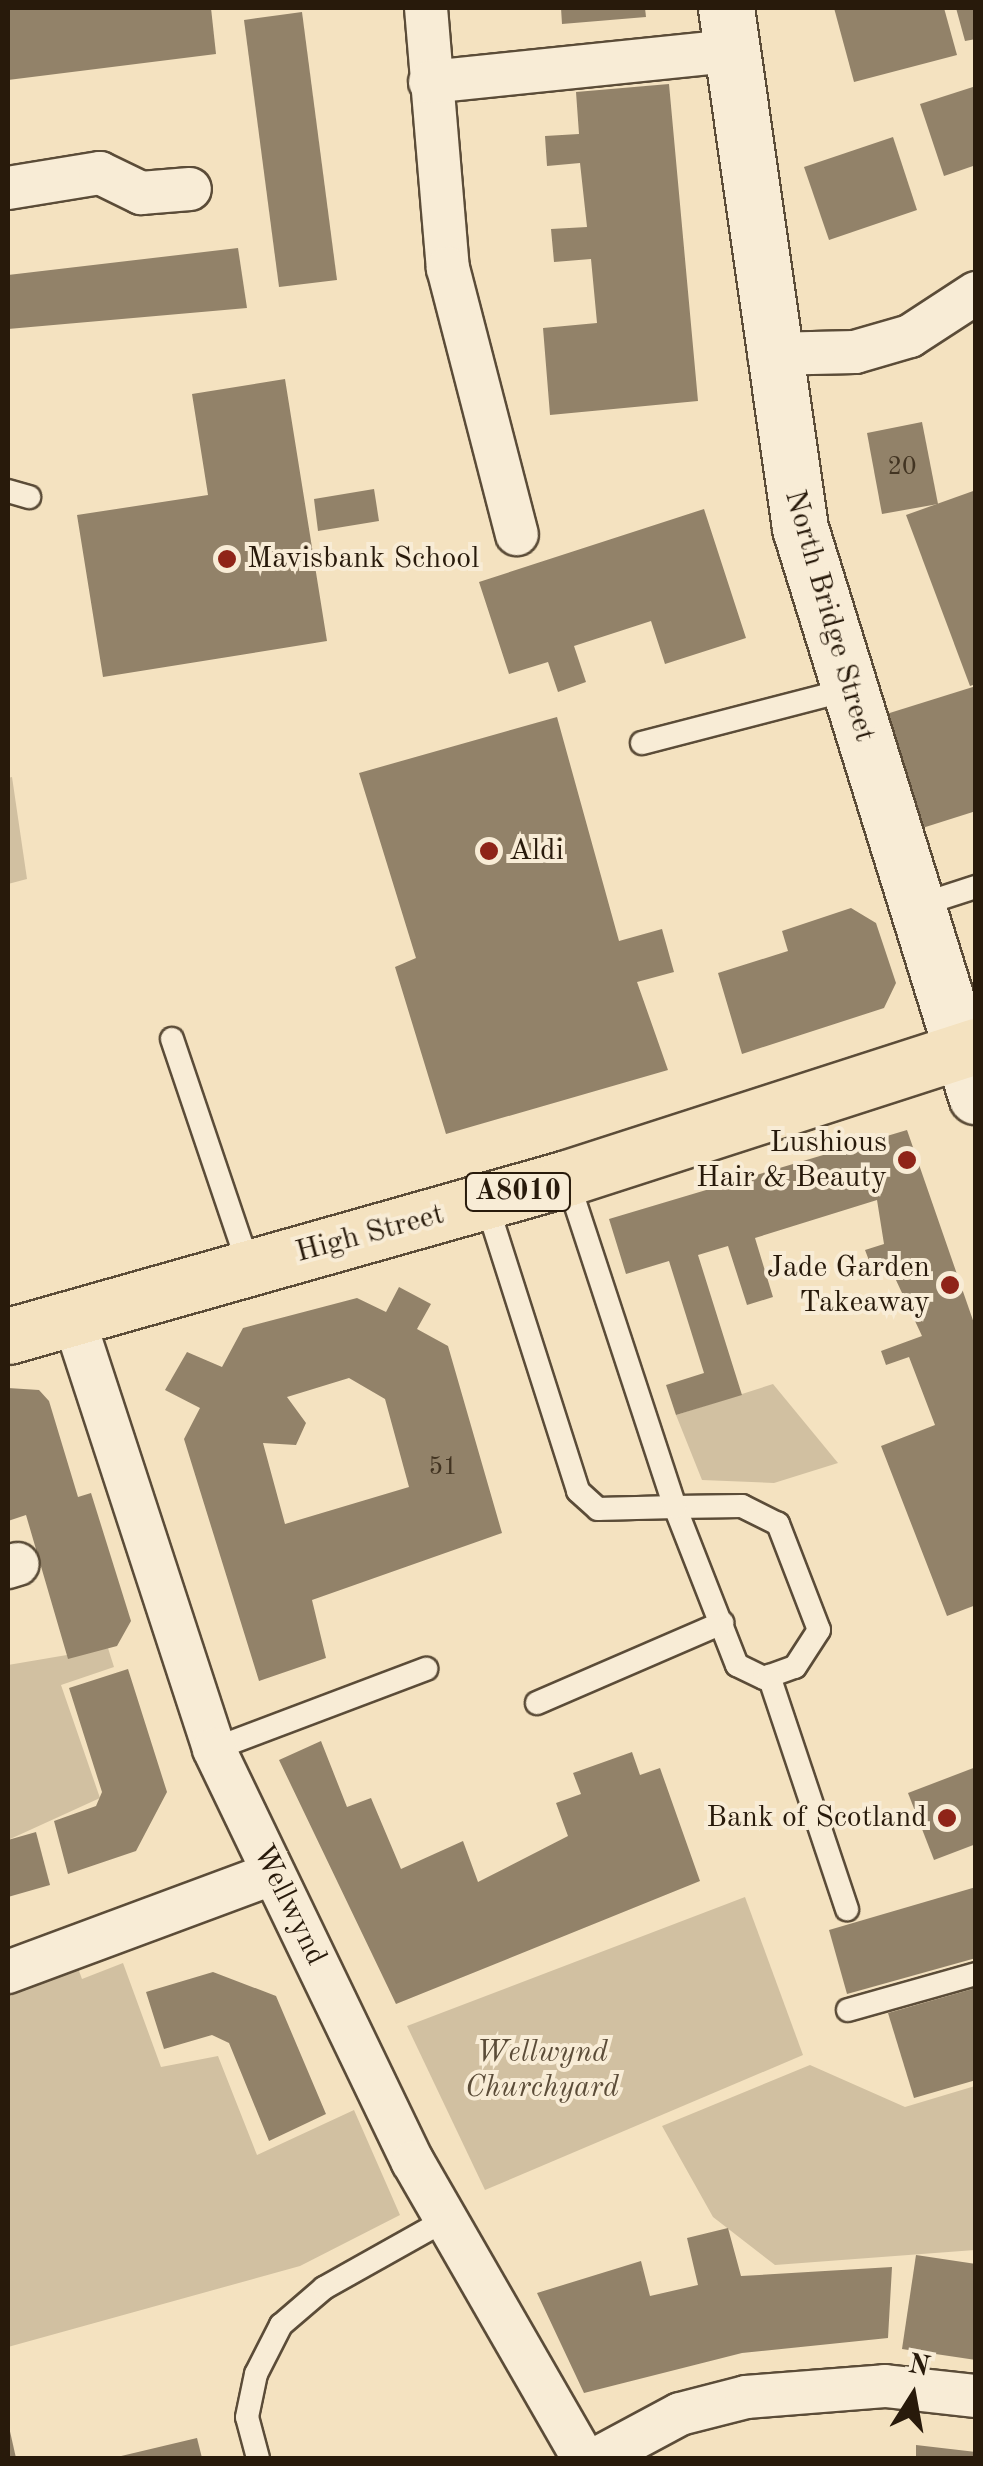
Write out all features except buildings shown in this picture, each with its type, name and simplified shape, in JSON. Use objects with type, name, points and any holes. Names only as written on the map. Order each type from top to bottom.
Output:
[{"type":"main road","name":"North Bridge Street","points":[[729,29],[769,354],[800,528],[847,690],[970,1064]]},
{"type":"main road","name":"High Street","points":[[8,1336],[970,1064]]},
{"type":"street","points":[[426,8],[448,268],[518,534]]},
{"type":"street","name":"North Bridge Street","points":[[430,82],[729,29]]},
{"type":"street","points":[[8,188],[100,174],[142,193],[190,188]]},
{"type":"street","points":[[769,354],[855,352],[910,336],[976,293]]},
{"type":"street","name":"Wellwynd","points":[[72,1317],[214,1749],[445,2220],[583,2458]]},
{"type":"street","points":[[8,1972],[272,1874]]},
{"type":"street","points":[[598,2458],[680,2414],[746,2397],[885,2386],[976,2396]]},
{"type":"lane","points":[[642,743],[847,690]]},
{"type":"lane","points":[[917,906],[976,887]]},
{"type":"lane","points":[[172,1039],[249,1266]]},
{"type":"lane","points":[[486,1202],[578,1491],[598,1509],[675,1508],[742,1506],[778,1524],[819,1630],[805,1658],[769,1676],[737,1665],[675,1508],[567,1178]]},
{"type":"lane","points":[[537,1704],[722,1623]]},
{"type":"lane","points":[[214,1749],[426,1668]]},
{"type":"lane","points":[[769,1676],[847,1909]]},
{"type":"lane","points":[[848,2010],[976,1974]]},
{"type":"lane","points":[[258,2458],[247,2417],[256,2374],[282,2326],[324,2288],[445,2220]]},
{"type":"green space","points":[[12,777],[27,879],[8,884],[8,778]]},
{"type":"green space","points":[[773,1384],[838,1463],[774,1483],[702,1480],[676,1415]]},
{"type":"green space","points":[[108,1648],[114,1667],[61,1685],[100,1798],[8,1840],[8,1665]]},
{"type":"green space","name":"Wellwynd Churchyard","points":[[745,1897],[803,2055],[485,2190],[407,2026]]},
{"type":"green space","points":[[72,1952],[82,1979],[123,1963],[161,2067],[218,2056],[257,2155],[354,2110],[400,2215],[300,2266],[8,2347],[8,1972]]},
{"type":"green space","points":[[810,2065],[905,2107],[975,2086],[975,2250],[775,2265],[713,2217],[662,2126]]},
{"type":"place","name":"Mavisbank School","points":[[227,559]]},
{"type":"place","name":"Aldi","points":[[489,851]]},
{"type":"place","name":"Lushious Hair & Beauty","points":[[907,1160]]},
{"type":"place","name":"Jade Garden Takeaway","points":[[950,1285]]},
{"type":"place","name":"Bank of Scotland","points":[[947,1818]]}]
